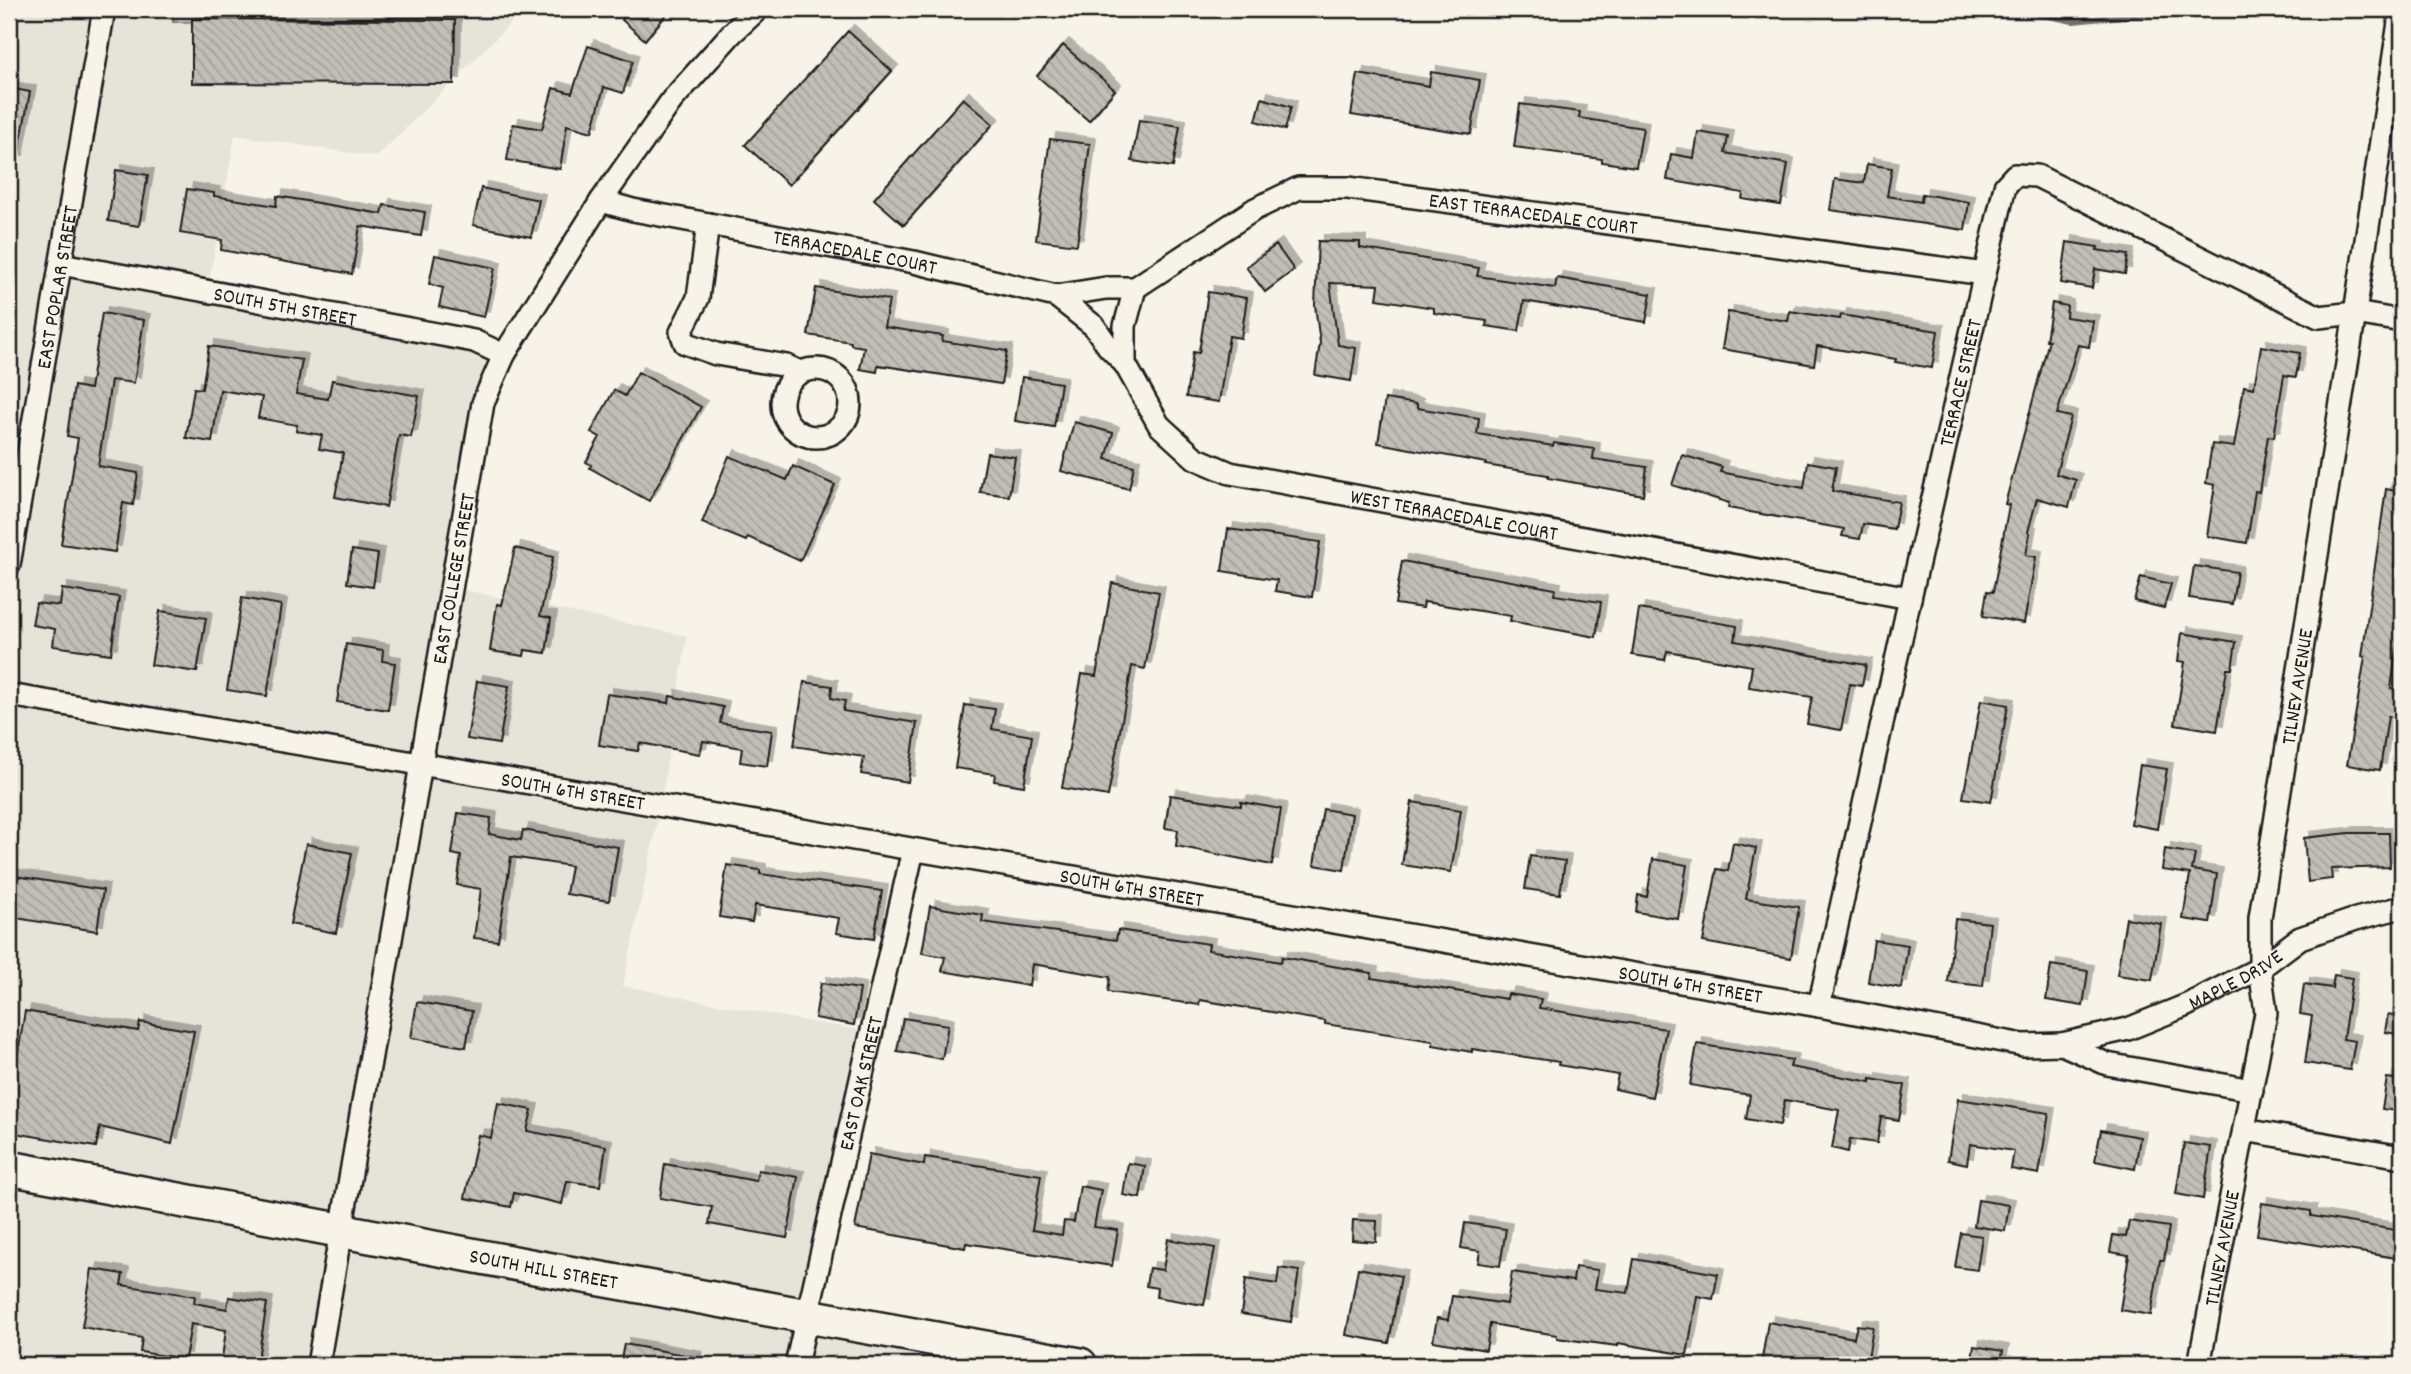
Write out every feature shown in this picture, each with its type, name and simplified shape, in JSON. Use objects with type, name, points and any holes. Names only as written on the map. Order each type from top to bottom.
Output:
[{"type":"main road","name":"SOUTH HILL STREET","points":[[9,1168],[807,1317],[1080,1365]]},
{"type":"street","name":"EAST POPLAR STREET","points":[[9,565],[104,9]]},
{"type":"street","name":"EAST COLLEGE STREET","points":[[318,1365],[483,403],[504,355],[601,201],[672,100],[732,33],[758,9]]},
{"type":"street","name":"TILNEY AVENUE","points":[[2199,1365],[2266,1013],[2260,968],[2260,918],[2401,9]]},
{"type":"street","name":"TERRACE STREET","points":[[1819,1006],[2005,186],[2015,175],[2037,176],[2319,317],[2355,313],[2402,320]]},
{"type":"street","name":"EAST TERRACEDALE COURT","points":[[1135,288],[1255,209],[1299,188],[1348,188],[1985,274]]},
{"type":"street","name":"TERRACEDALE COURT","points":[[601,201],[633,210],[914,262],[1056,296],[1107,288],[1135,288]]},
{"type":"street","points":[[708,224],[698,298],[681,332],[685,343],[716,354],[787,366],[800,372]]},
{"type":"street","name":"SOUTH 5TH STREET","points":[[61,264],[474,341],[504,355]]},
{"type":"street","name":"WEST TERRACEDALE COURT","points":[[1135,288],[1125,326],[1125,364],[1159,425],[1195,458],[1230,473],[1910,598]]},
{"type":"street","points":[[1056,296],[1094,326],[1125,364]]},
{"type":"street","name":"SOUTH 6TH STREET","points":[[9,695],[1819,1006],[2023,1045],[2062,1044],[2108,1064],[2252,1090]]},
{"type":"street","name":"EAST OAK STREET","points":[[796,1365],[913,850]]},
{"type":"street","name":"MAPLE DRIVE","points":[[2062,1044],[2128,1029],[2187,1005],[2260,968],[2300,938],[2402,907]]},
{"type":"street","points":[[2244,1130],[2402,1157]]},
{"type":"shaded area","points":[[9,9],[525,9],[377,157],[235,135],[207,294],[501,353],[459,589],[687,636],[660,809],[623,986],[875,1032],[807,1308],[1131,1361],[1131,1365],[9,1365]]},
{"type":"shaded area","points":[[173,9],[527,9],[524,15],[173,22]]},
{"type":"building","points":[[631,9],[671,9],[645,40],[622,20]]},
{"type":"building","points":[[192,19],[455,20],[454,84],[192,83]]},
{"type":"building","points":[[848,31],[892,71],[789,185],[745,145]]},
{"type":"building","points":[[1063,45],[1115,90],[1089,121],[1037,76]]},
{"type":"building","points":[[588,46],[633,61],[623,93],[604,87],[592,132],[567,125],[560,169],[507,160],[513,124],[542,129],[553,88],[572,93]]},
{"type":"building","points":[[1431,72],[1480,80],[1471,134],[1351,115],[1358,74],[1429,86]]},
{"type":"building","points":[[9,88],[30,92],[17,161],[9,161]]},
{"type":"building","points":[[963,98],[993,124],[904,225],[874,199]]},
{"type":"building","points":[[1262,98],[1291,107],[1285,130],[1256,121]]},
{"type":"building","points":[[1520,104],[1580,112],[1579,118],[1643,128],[1636,167],[1602,162],[1602,159],[1514,147]]},
{"type":"building","points":[[1139,120],[1180,126],[1173,167],[1132,161]]},
{"type":"building","points":[[1698,132],[1728,137],[1725,153],[1788,164],[1781,205],[1742,199],[1743,193],[1667,180],[1671,154],[1694,158]]},
{"type":"building","points":[[1050,139],[1090,144],[1077,245],[1036,240]]},
{"type":"building","points":[[1867,164],[1892,168],[1887,196],[1921,202],[1922,194],[1969,202],[1965,230],[1830,210],[1835,179],[1864,183]]},
{"type":"building","points":[[116,170],[148,175],[139,226],[108,221]]},
{"type":"building","points":[[481,188],[539,200],[531,237],[473,225]]},
{"type":"building","points":[[187,189],[276,206],[277,196],[382,214],[384,205],[425,212],[421,236],[360,226],[352,274],[221,250],[222,240],[180,233]]},
{"type":"building","points":[[1318,241],[1360,242],[1360,248],[1479,268],[1477,276],[1555,288],[1557,278],[1651,294],[1646,322],[1524,301],[1519,331],[1486,326],[1487,321],[1434,313],[1434,308],[1377,299],[1379,285],[1330,283],[1338,345],[1356,348],[1351,381],[1315,375],[1320,343],[1315,305]]},
{"type":"building","points":[[2067,242],[2128,255],[2125,274],[2095,269],[2092,288],[2061,283]]},
{"type":"building","points":[[1276,245],[1294,270],[1265,292],[1246,267]]},
{"type":"building","points":[[435,255],[495,268],[484,317],[439,307],[443,288],[429,284]]},
{"type":"building","points":[[816,288],[889,300],[884,327],[943,336],[942,341],[1007,351],[1001,384],[878,365],[877,372],[860,369],[864,347],[851,345],[851,342],[808,335]]},
{"type":"building","points":[[1208,292],[1247,298],[1241,338],[1229,336],[1219,402],[1186,397],[1193,352],[1199,353]]},
{"type":"building","points":[[2052,303],[2067,306],[2066,317],[2093,321],[2089,347],[2078,345],[2057,414],[2071,417],[2056,474],[2076,480],[2069,507],[2037,498],[2028,532],[2026,555],[2036,557],[2024,623],[1983,616],[1987,591],[1993,592],[2009,505],[2005,504],[2049,340],[2046,340]]},
{"type":"building","points":[[1790,311],[1840,319],[1841,315],[1938,331],[1932,368],[1817,346],[1814,365],[1722,349],[1728,312],[1788,321]]},
{"type":"building","points":[[102,313],[144,320],[134,383],[111,380],[98,466],[138,473],[133,505],[123,503],[115,552],[61,544],[78,438],[67,436],[74,386],[90,389]]},
{"type":"building","points":[[209,346],[302,360],[296,394],[328,399],[332,380],[419,396],[411,437],[399,435],[386,507],[335,497],[343,453],[319,449],[322,435],[296,431],[297,425],[258,418],[262,397],[220,390],[212,442],[186,438],[194,388],[202,389]]},
{"type":"building","points":[[2261,346],[2300,353],[2296,377],[2284,375],[2274,437],[2268,436],[2259,492],[2255,491],[2247,543],[2207,536],[2215,485],[2206,483],[2212,444],[2234,447],[2244,386],[2254,388]]},
{"type":"building","points":[[638,372],[701,407],[649,501],[590,468],[591,465],[586,462],[600,437],[591,432],[614,390],[625,396]]},
{"type":"building","points":[[1022,377],[1061,383],[1054,427],[1015,421]]},
{"type":"building","points":[[1385,399],[1417,404],[1417,408],[1479,418],[1477,434],[1553,446],[1554,443],[1594,449],[1593,459],[1647,467],[1643,495],[1378,443]]},
{"type":"building","points":[[1074,422],[1113,433],[1106,459],[1134,466],[1129,489],[1061,471]]},
{"type":"building","points":[[987,453],[1015,457],[1009,496],[980,492]]},
{"type":"building","points":[[1682,455],[1722,467],[1720,472],[1804,488],[1808,462],[1836,467],[1832,491],[1899,502],[1894,529],[1863,524],[1860,539],[1842,536],[1844,529],[1728,508],[1729,503],[1672,485]]},
{"type":"building","points":[[729,456],[787,480],[793,466],[835,485],[800,561],[748,537],[746,541],[702,523]]},
{"type":"building","points":[[2386,489],[2402,492],[2402,537],[2399,536],[2394,567],[2402,568],[2402,614],[2391,688],[2402,691],[2398,718],[2388,716],[2380,770],[2347,765],[2365,657],[2362,656]]},
{"type":"building","points":[[1228,529],[1320,542],[1312,597],[1275,591],[1277,580],[1222,571]]},
{"type":"building","points":[[515,548],[553,557],[540,616],[551,618],[546,653],[525,650],[524,656],[490,651],[497,604],[502,605]]},
{"type":"building","points":[[352,550],[378,554],[373,587],[347,583]]},
{"type":"building","points":[[1402,561],[1555,589],[1554,595],[1601,602],[1596,637],[1510,621],[1511,616],[1424,602],[1423,608],[1395,604]]},
{"type":"building","points":[[2194,566],[2237,572],[2232,604],[2189,598]]},
{"type":"building","points":[[2141,577],[2171,584],[2164,608],[2134,601]]},
{"type":"building","points":[[1112,583],[1159,592],[1145,669],[1132,666],[1108,796],[1062,788],[1082,674],[1096,676]]},
{"type":"building","points":[[62,589],[119,597],[111,654],[53,646],[55,629],[32,625],[36,603],[60,606]]},
{"type":"building","points":[[242,598],[281,605],[267,696],[227,690]]},
{"type":"building","points":[[1639,609],[1737,626],[1735,641],[1866,665],[1862,686],[1850,684],[1841,730],[1807,724],[1812,697],[1749,687],[1752,666],[1667,651],[1665,660],[1632,655]]},
{"type":"building","points":[[160,611],[206,618],[197,672],[151,665]]},
{"type":"building","points":[[2182,633],[2236,642],[2232,669],[2227,669],[2217,731],[2175,724],[2185,662],[2178,661]]},
{"type":"building","points":[[346,644],[383,650],[382,661],[395,663],[388,710],[337,702]]},
{"type":"building","points":[[477,681],[509,686],[499,744],[467,739]]},
{"type":"building","points":[[804,682],[832,686],[831,698],[845,701],[843,711],[917,723],[908,782],[861,774],[864,757],[794,746]]},
{"type":"building","points":[[607,694],[669,703],[670,696],[723,707],[720,723],[772,731],[767,766],[740,762],[742,748],[703,741],[700,754],[640,743],[638,751],[599,745]]},
{"type":"building","points":[[1981,700],[2008,705],[1991,802],[1963,798]]},
{"type":"building","points":[[965,705],[995,709],[992,729],[1032,736],[1024,786],[994,781],[995,774],[955,768]]},
{"type":"building","points":[[2140,765],[2167,769],[2157,829],[2131,824]]},
{"type":"building","points":[[1170,795],[1281,809],[1272,865],[1176,846],[1178,830],[1165,828]]},
{"type":"building","points":[[1412,802],[1461,810],[1451,872],[1402,865]]},
{"type":"building","points":[[1323,809],[1352,814],[1344,870],[1314,865]]},
{"type":"building","points":[[458,813],[491,818],[489,834],[521,840],[523,830],[618,847],[609,901],[566,894],[571,866],[511,857],[498,941],[474,938],[481,889],[457,885],[461,856],[452,854]]},
{"type":"building","points":[[2349,833],[2389,833],[2390,867],[2331,869],[2332,879],[2308,882],[2304,838]]},
{"type":"building","points":[[1733,843],[1756,848],[1746,899],[1799,907],[1791,958],[1703,942],[1717,869],[1728,871]]},
{"type":"building","points":[[306,844],[352,853],[336,933],[290,924]]},
{"type":"building","points":[[2165,849],[2195,854],[2192,870],[2217,874],[2210,923],[2183,919],[2190,874],[2162,870]]},
{"type":"building","points":[[1530,856],[1565,861],[1560,894],[1525,889]]},
{"type":"building","points":[[1653,859],[1687,865],[1678,919],[1636,912],[1638,895],[1647,897]]},
{"type":"building","points":[[727,865],[760,870],[760,874],[882,891],[874,939],[836,933],[839,918],[755,905],[752,922],[719,917]]},
{"type":"building","points":[[9,875],[103,890],[97,931],[9,917]]},
{"type":"building","points":[[930,906],[983,915],[982,922],[1116,940],[1118,930],[1209,944],[1208,950],[1281,962],[1282,957],[1372,973],[1371,978],[1507,999],[1508,994],[1541,999],[1539,1008],[1666,1029],[1652,1097],[1615,1089],[1618,1075],[1558,1065],[1559,1062],[1472,1049],[1472,1052],[1433,1045],[1433,1041],[1200,1000],[1199,1005],[1108,992],[1110,977],[1032,964],[1029,986],[942,971],[945,957],[922,953]]},
{"type":"building","points":[[2126,918],[2161,924],[2152,980],[2117,975]]},
{"type":"building","points":[[1955,919],[1990,923],[1983,986],[1948,982]]},
{"type":"building","points":[[1874,940],[1908,945],[1901,988],[1868,982]]},
{"type":"building","points":[[2051,965],[2088,971],[2083,1006],[2046,1000]]},
{"type":"building","points":[[2334,975],[2352,978],[2343,1039],[2355,1041],[2350,1070],[2305,1063],[2312,1016],[2300,1014],[2304,984],[2332,988]]},
{"type":"building","points":[[821,983],[860,989],[854,1025],[815,1018]]},
{"type":"building","points":[[417,1002],[472,1011],[466,1047],[411,1038]]},
{"type":"building","points":[[25,1011],[138,1031],[140,1022],[194,1031],[172,1144],[100,1127],[96,1147],[9,1132],[9,1106]]},
{"type":"building","points":[[2388,1014],[2402,1017],[2402,1035],[2385,1032]]},
{"type":"building","points":[[903,1018],[948,1025],[942,1059],[897,1051]]},
{"type":"building","points":[[1697,1044],[1792,1060],[1790,1067],[1871,1082],[1871,1079],[1905,1085],[1899,1120],[1881,1117],[1877,1143],[1850,1139],[1848,1152],[1832,1148],[1839,1110],[1785,1100],[1780,1125],[1746,1119],[1750,1095],[1690,1085]]},
{"type":"building","points":[[2387,1078],[2402,1080],[2402,1112],[2382,1109]]},
{"type":"building","points":[[1958,1099],[2049,1113],[2039,1174],[2011,1169],[2014,1151],[1970,1144],[1967,1164],[1948,1160]]},
{"type":"building","points":[[498,1103],[532,1110],[527,1131],[606,1146],[600,1186],[567,1181],[562,1204],[514,1193],[511,1207],[465,1198],[478,1135],[491,1138]]},
{"type":"building","points":[[2101,1130],[2140,1137],[2135,1169],[2095,1161]]},
{"type":"building","points":[[2184,1143],[2211,1147],[2203,1199],[2176,1194]]},
{"type":"building","points":[[869,1154],[924,1165],[925,1157],[1041,1175],[1032,1230],[1062,1235],[1064,1221],[1074,1222],[1080,1186],[1101,1190],[1094,1227],[1118,1230],[1112,1266],[966,1243],[965,1248],[855,1228]]},
{"type":"building","points":[[1128,1163],[1145,1166],[1140,1198],[1123,1195]]},
{"type":"building","points":[[665,1164],[756,1181],[758,1170],[798,1177],[787,1238],[709,1224],[712,1207],[660,1198]]},
{"type":"building","points":[[1978,1200],[2009,1205],[2005,1231],[1974,1226]]},
{"type":"building","points":[[2262,1203],[2311,1211],[2311,1216],[2402,1231],[2402,1259],[2257,1235]]},
{"type":"building","points":[[1353,1220],[1377,1221],[1376,1242],[1352,1240]]},
{"type":"building","points":[[2129,1221],[2169,1227],[2164,1260],[2160,1260],[2151,1315],[2120,1310],[2129,1255],[2110,1252],[2113,1235],[2126,1237]]},
{"type":"building","points":[[1465,1223],[1506,1229],[1500,1266],[1478,1263],[1480,1251],[1461,1248]]},
{"type":"building","points":[[1961,1233],[1982,1236],[1977,1270],[1955,1267]]},
{"type":"building","points":[[1168,1239],[1215,1248],[1204,1305],[1156,1297],[1157,1288],[1146,1286],[1149,1268],[1163,1270]]},
{"type":"building","points":[[1634,1259],[1718,1274],[1713,1299],[1697,1296],[1687,1355],[1618,1343],[1618,1346],[1557,1338],[1557,1335],[1490,1324],[1486,1350],[1433,1341],[1437,1318],[1448,1320],[1452,1296],[1507,1304],[1512,1272],[1573,1281],[1575,1267],[1598,1270],[1595,1289],[1628,1293]]},
{"type":"building","points":[[1279,1268],[1299,1271],[1291,1322],[1241,1314],[1246,1279],[1277,1284]]},
{"type":"building","points":[[1358,1268],[1401,1276],[1389,1343],[1346,1335]]},
{"type":"building","points":[[92,1269],[123,1274],[121,1285],[195,1296],[194,1303],[227,1309],[229,1297],[267,1303],[257,1365],[221,1365],[226,1330],[191,1324],[185,1359],[140,1352],[142,1338],[82,1327]]},
{"type":"building","points":[[1768,1322],[1854,1338],[1857,1325],[1873,1327],[1867,1365],[1761,1365]]},
{"type":"building","points":[[624,1344],[696,1357],[695,1365],[620,1365]]},
{"type":"building","points":[[1974,1346],[2003,1351],[2000,1365],[1971,1365]]},
{"type":"waterway","points":[[2014,9],[2073,21],[2193,9]]}]
